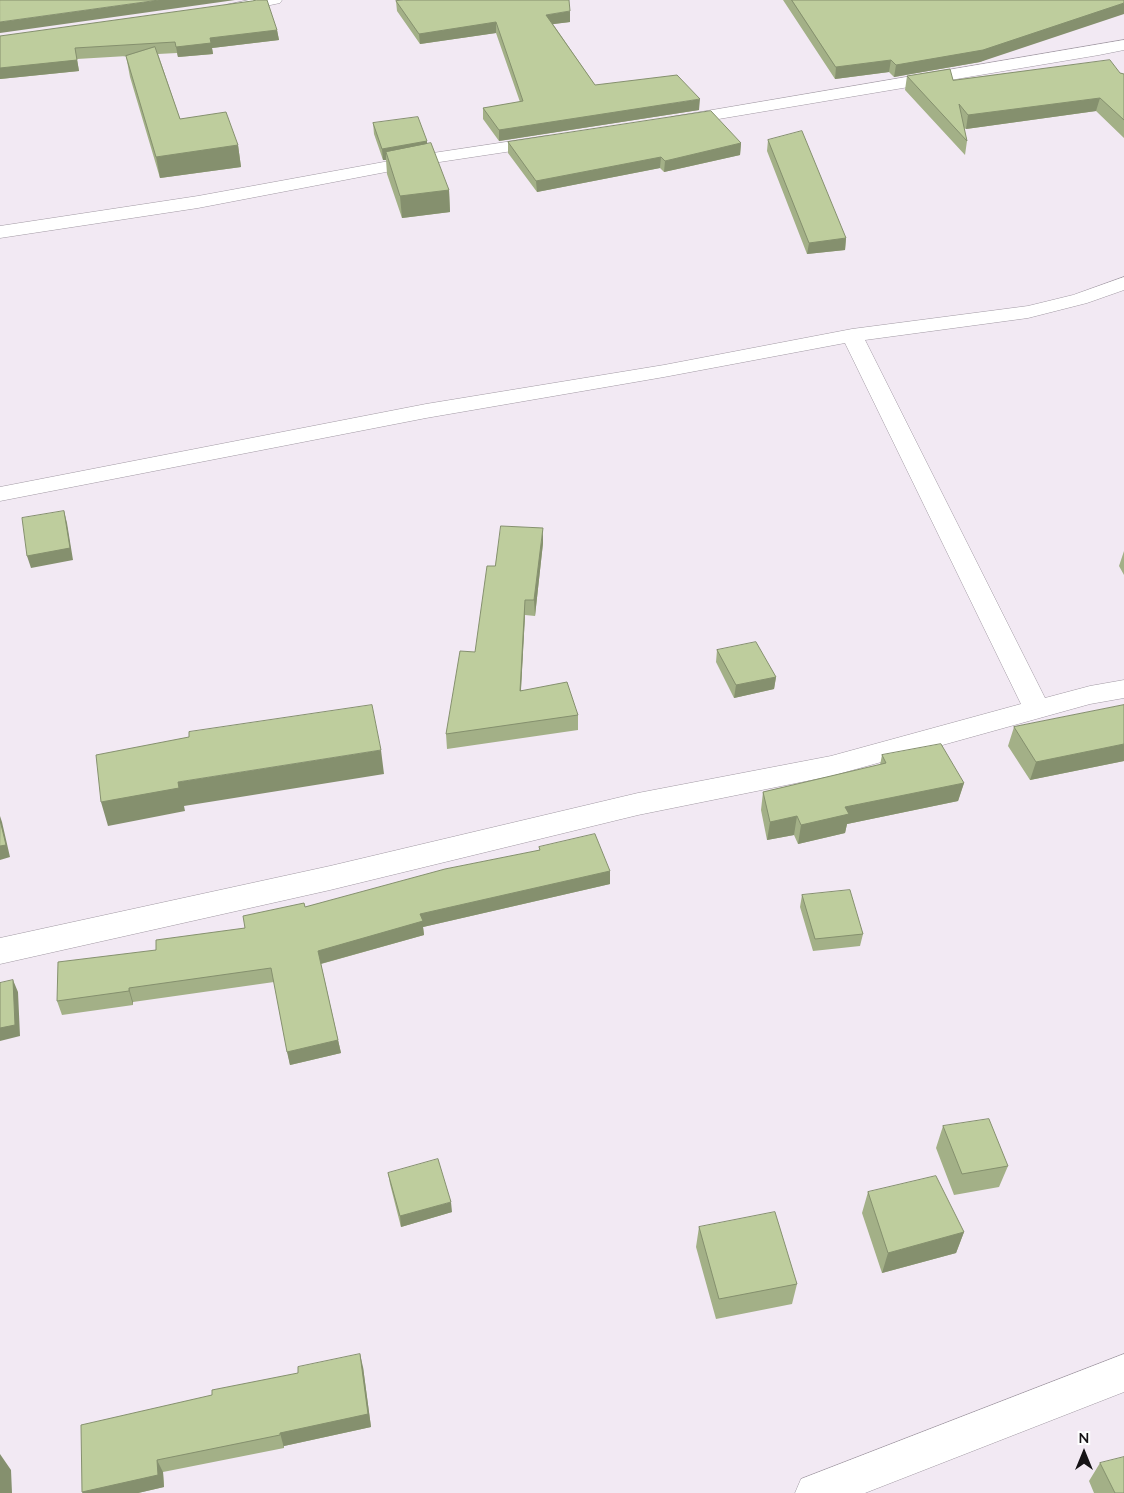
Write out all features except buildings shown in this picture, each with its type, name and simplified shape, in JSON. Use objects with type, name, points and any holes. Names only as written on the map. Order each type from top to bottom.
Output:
[{"type":"street","points":[[214,10],[274,0]]},
{"type":"street","points":[[662,124],[1104,57],[1124,45]]},
{"type":"street","points":[[0,232],[198,202],[433,158],[566,138]]},
{"type":"street","points":[[0,494],[426,411],[664,371],[852,335],[1028,312],[1080,299],[1124,283]]},
{"type":"street","points":[[852,335],[1037,709]]},
{"type":"street","points":[[0,951],[330,878],[638,804],[831,766],[1090,695],[1124,689]]},
{"type":"street","points":[[815,1493],[1124,1373]]}]
